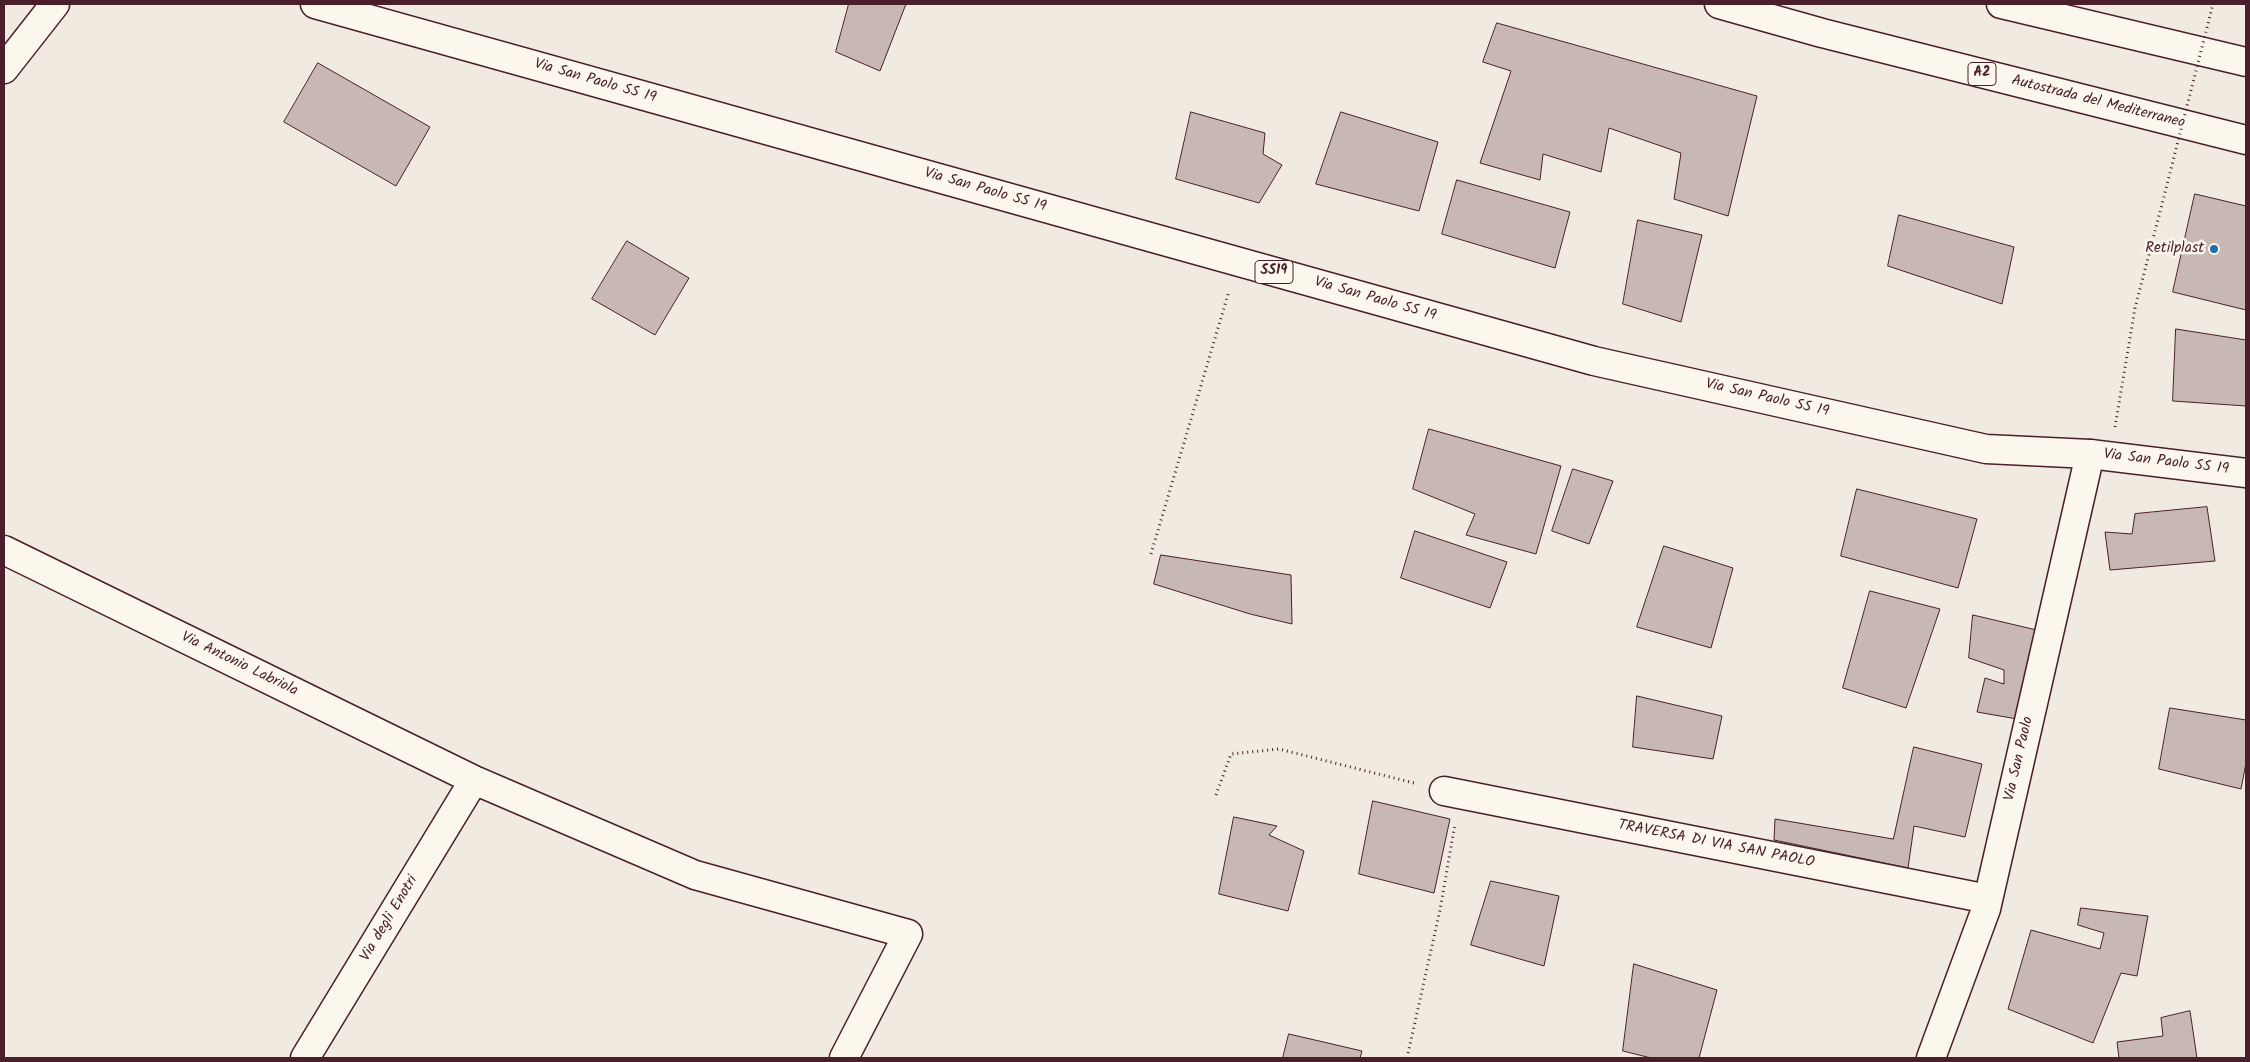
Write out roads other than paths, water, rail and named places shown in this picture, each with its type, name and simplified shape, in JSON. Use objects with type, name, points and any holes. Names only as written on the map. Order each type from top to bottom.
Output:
[{"type":"main road","points":[[4,69],[56,4]]},
{"type":"main road","name":"Via San Paolo SS 19","points":[[315,4],[1594,361],[1986,449],[2100,456],[2246,472]]},
{"type":"main road","name":"Autostrada del Mediterraneo","points":[[1719,4],[1832,36],[2246,140]]},
{"type":"main road","points":[[2001,4],[2246,62]]},
{"type":"main road","name":"Via San Paolo","points":[[1931,1058],[1988,899],[2100,456]]},
{"type":"main road","name":"Via Antonio Labriola","points":[[4,550],[474,780],[695,875],[908,934],[844,1058]]},
{"type":"main road","name":"Via degli Enotri","points":[[305,1058],[474,780]]},
{"type":"main road","name":"TRAVERSA DI VIA SAN PAOLO","points":[[1452,792],[1988,899]]},
{"type":"place","name":"Retilplast","points":[[2214,249]]}]
